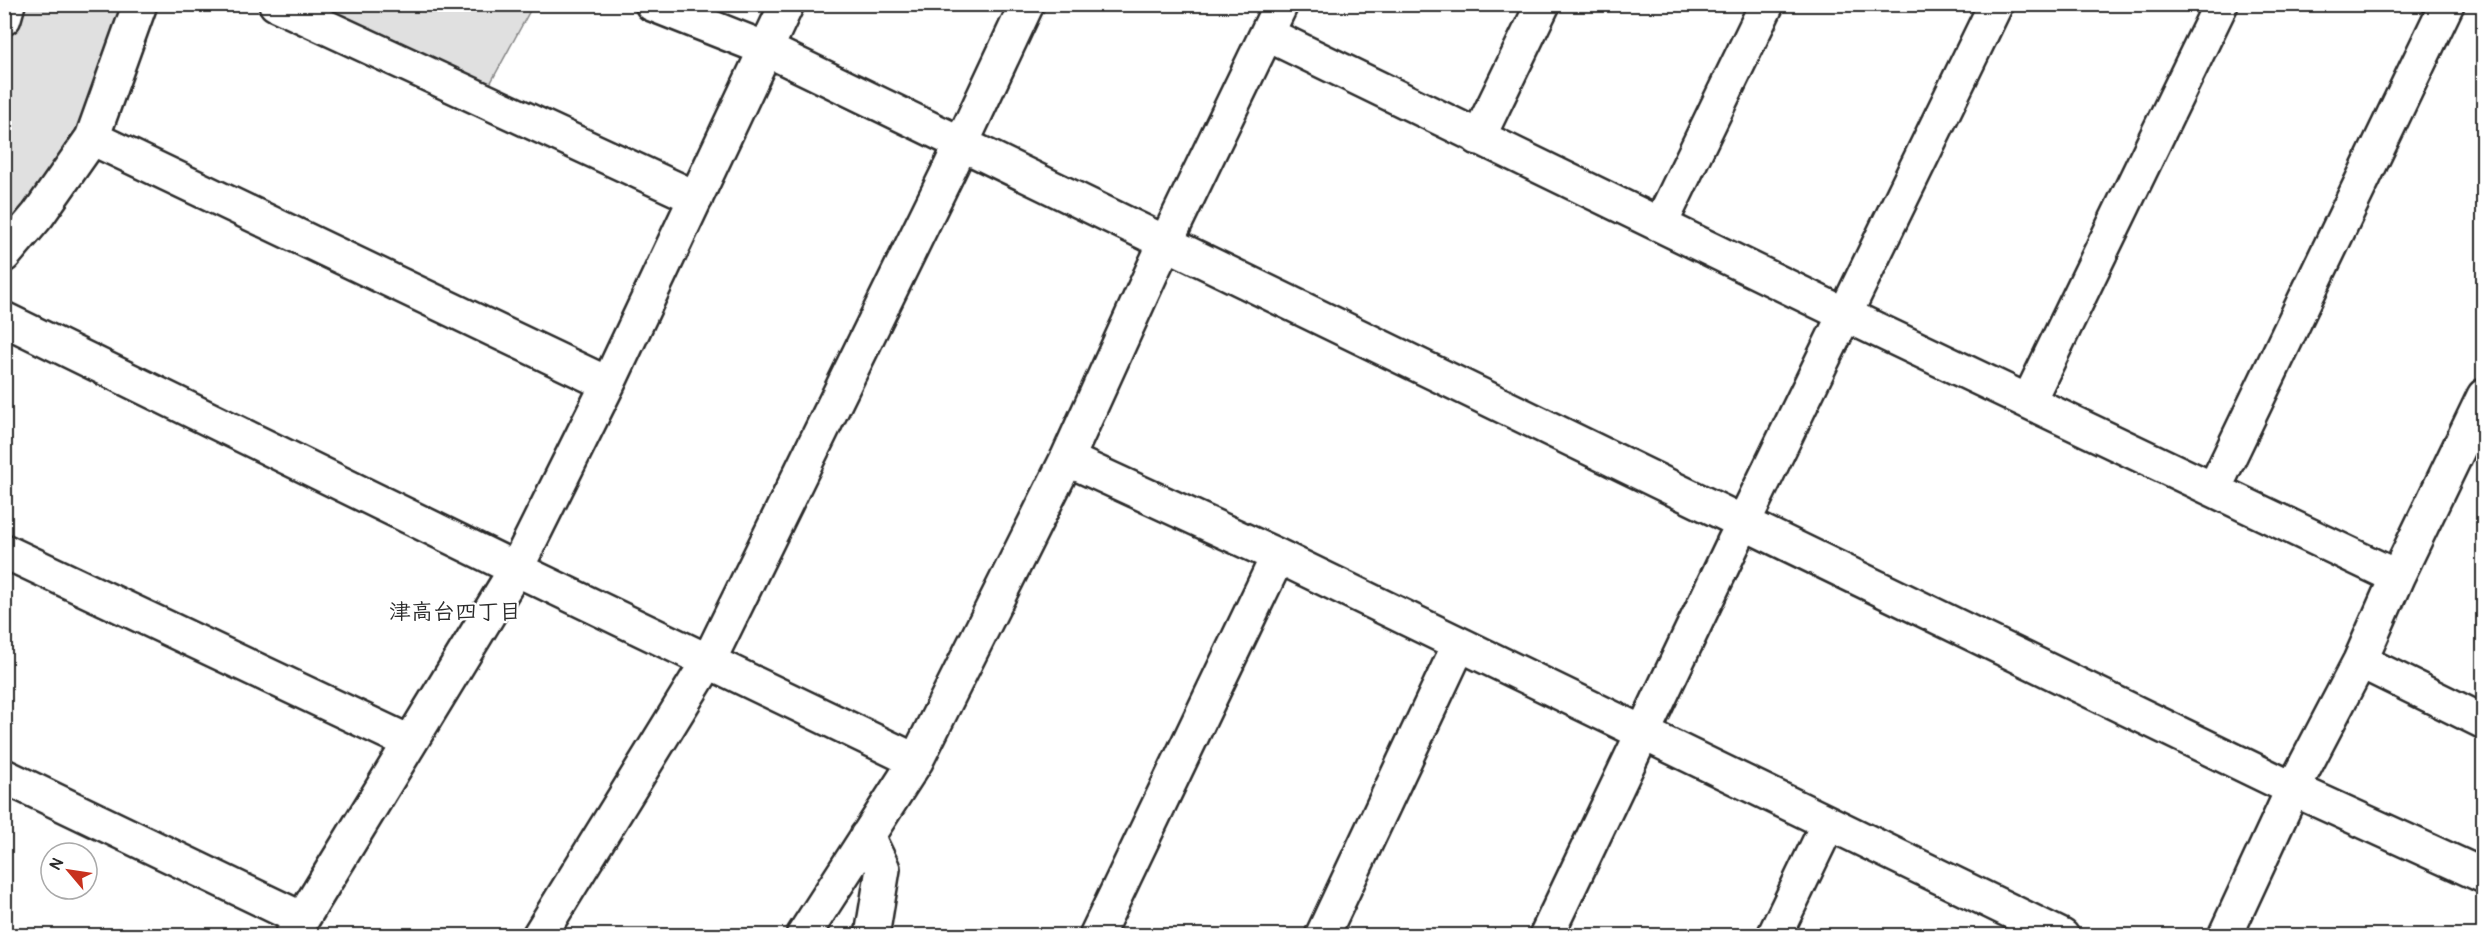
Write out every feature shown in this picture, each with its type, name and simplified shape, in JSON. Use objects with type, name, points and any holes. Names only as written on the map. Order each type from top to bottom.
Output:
[{"type":"street","points":[[4,18],[8,4]]},
{"type":"street","points":[[4,255],[38,215],[92,138],[140,4]]},
{"type":"street","points":[[276,4],[696,198]]},
{"type":"street","points":[[652,4],[766,50],[2293,789],[2484,876]]},
{"type":"street","points":[[4,776],[297,927],[516,569],[608,384],[787,4]]},
{"type":"street","points":[[539,936],[709,660],[961,145],[1027,4]]},
{"type":"street","points":[[802,936],[916,761],[1067,459],[1166,242],[1281,4]]},
{"type":"street","points":[[1478,138],[1543,4]]},
{"type":"street","points":[[1660,225],[1767,4]]},
{"type":"street","points":[[1546,936],[1996,4]]},
{"type":"street","points":[[2029,400],[2222,4]]},
{"type":"street","points":[[2214,489],[2447,4]]},
{"type":"street","points":[[1267,34],[1846,315],[2029,400],[2397,577]]},
{"type":"street","points":[[92,138],[608,384]]},
{"type":"street","points":[[4,319],[916,761]]},
{"type":"street","points":[[2225,936],[2293,789],[2360,661],[2397,577],[2484,396]]},
{"type":"street","points":[[1067,459],[1278,556],[1828,824],[2007,924],[2062,936]]},
{"type":"street","points":[[4,551],[409,741]]},
{"type":"street","points":[[1096,936],[1278,556]]},
{"type":"street","points":[[1322,936],[1459,645]]},
{"type":"street","points":[[2360,661],[2484,722]]},
{"type":"street","points":[[1773,936],[1828,824]]},
{"type":"street","points":[[867,836],[884,869],[872,936]]},
{"type":"shaded area","points":[[20,5],[127,5],[80,133],[5,239],[5,56]]},
{"type":"shaded area","points":[[314,5],[533,5],[490,84]]},
{"type":"district","name":"津高台四丁目","points":[[455,612]]}]
